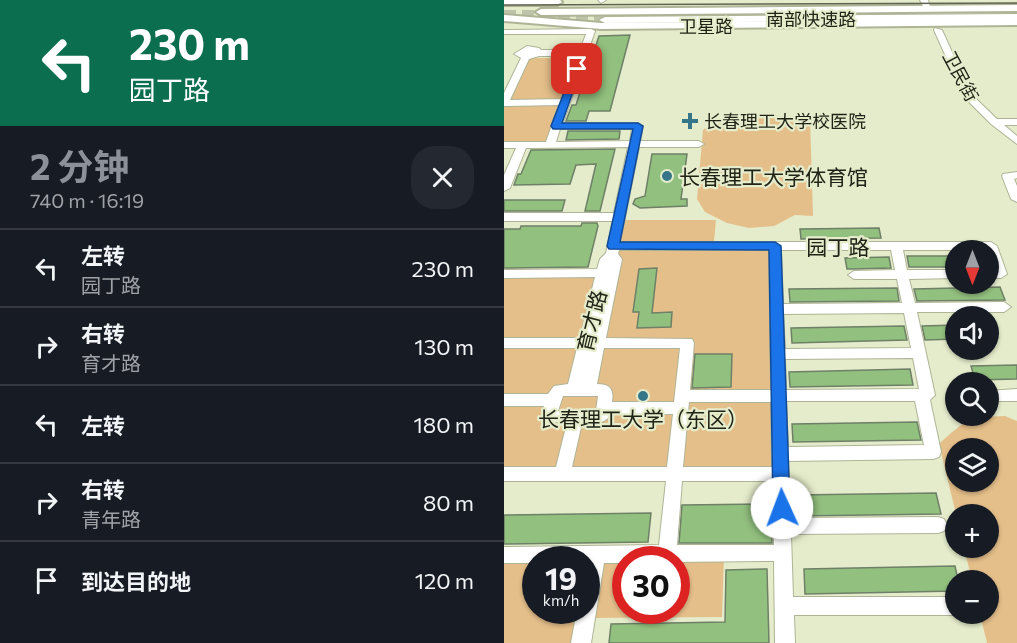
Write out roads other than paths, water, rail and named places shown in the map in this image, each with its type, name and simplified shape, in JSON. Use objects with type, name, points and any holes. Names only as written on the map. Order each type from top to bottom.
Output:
[{"type":"highway","points":[[870,9],[944,14]]},
{"type":"highway","points":[[723,15],[834,10]]},
{"type":"highway","name":"南部快速路","points":[[993,15],[960,20],[606,18],[723,15],[944,14],[1017,15]]},
{"type":"highway","points":[[743,20],[820,24]]},
{"type":"highway","points":[[871,23],[960,20]]},
{"type":"main road","name":"卫星路","points":[[504,2],[926,3],[1017,0]]},
{"type":"main road","name":"卫星路","points":[[504,13],[834,10],[926,3],[1017,8]]},
{"type":"main road","points":[[587,28],[581,22],[582,16],[592,11]]},
{"type":"main road","points":[[537,21],[564,12]]},
{"type":"main road","name":"卫星路","points":[[504,18],[587,28],[960,20],[1017,22]]},
{"type":"main road","points":[[899,23],[930,26],[938,30],[944,25],[960,20]]},
{"type":"street","points":[[532,32],[537,21]]},
{"type":"street","points":[[504,32],[587,28],[583,53],[549,144]]},
{"type":"street","name":"卫民街","points":[[938,30],[967,95],[1017,141]]},
{"type":"street","points":[[565,102],[504,103],[519,54],[530,49],[538,53],[583,53]]},
{"type":"street","points":[[994,122],[1017,122]]},
{"type":"street","name":"育才路","points":[[556,126],[638,126],[612,250],[606,259],[602,273],[592,343]]},
{"type":"street","points":[[504,188],[522,144]]},
{"type":"street","points":[[504,145],[699,144]]},
{"type":"street","points":[[1017,176],[1007,176],[1017,199]]},
{"type":"street","points":[[504,217],[619,217]]},
{"type":"street","points":[[775,246],[785,643]]},
{"type":"street","name":"园丁路","points":[[612,250],[775,246],[945,246]]},
{"type":"street","points":[[604,404],[779,395],[928,395],[896,246]]},
{"type":"street","name":"育才路","points":[[581,390],[616,259],[612,250]]},
{"type":"street","points":[[504,274],[602,273]]},
{"type":"street","points":[[854,275],[945,274]]},
{"type":"street","points":[[776,309],[1004,307]]},
{"type":"street","points":[[504,344],[687,343],[668,546]]},
{"type":"street","points":[[778,354],[919,353]]},
{"type":"street","points":[[560,390],[581,390],[603,390],[606,393],[603,414],[598,417],[553,417],[550,413],[560,390]]},
{"type":"street","points":[[780,454],[933,452],[921,395]]},
{"type":"street","points":[[999,396],[1017,395]]},
{"type":"street","points":[[504,400],[553,405]]},
{"type":"street","points":[[504,409],[553,405]]},
{"type":"street","points":[[562,474],[576,417]]},
{"type":"street","points":[[504,474],[781,474]]},
{"type":"street","points":[[782,526],[938,525]]},
{"type":"street","points":[[690,554],[783,554]]},
{"type":"street","points":[[504,555],[522,555]]},
{"type":"street","points":[[784,606],[945,606]]},
{"type":"street","points":[[581,643],[584,624]]},
{"type":"tunnel","points":[[504,16],[606,16]]},
{"type":"tram line","points":[[504,5],[1017,3]]},
{"type":"place","name":"长春理工大学校医院","points":[[690,121]]},
{"type":"place","name":"长春理工大学体育馆","points":[[667,176]]},
{"type":"place","name":"长春理工大学（东区）","points":[[643,396]]}]
